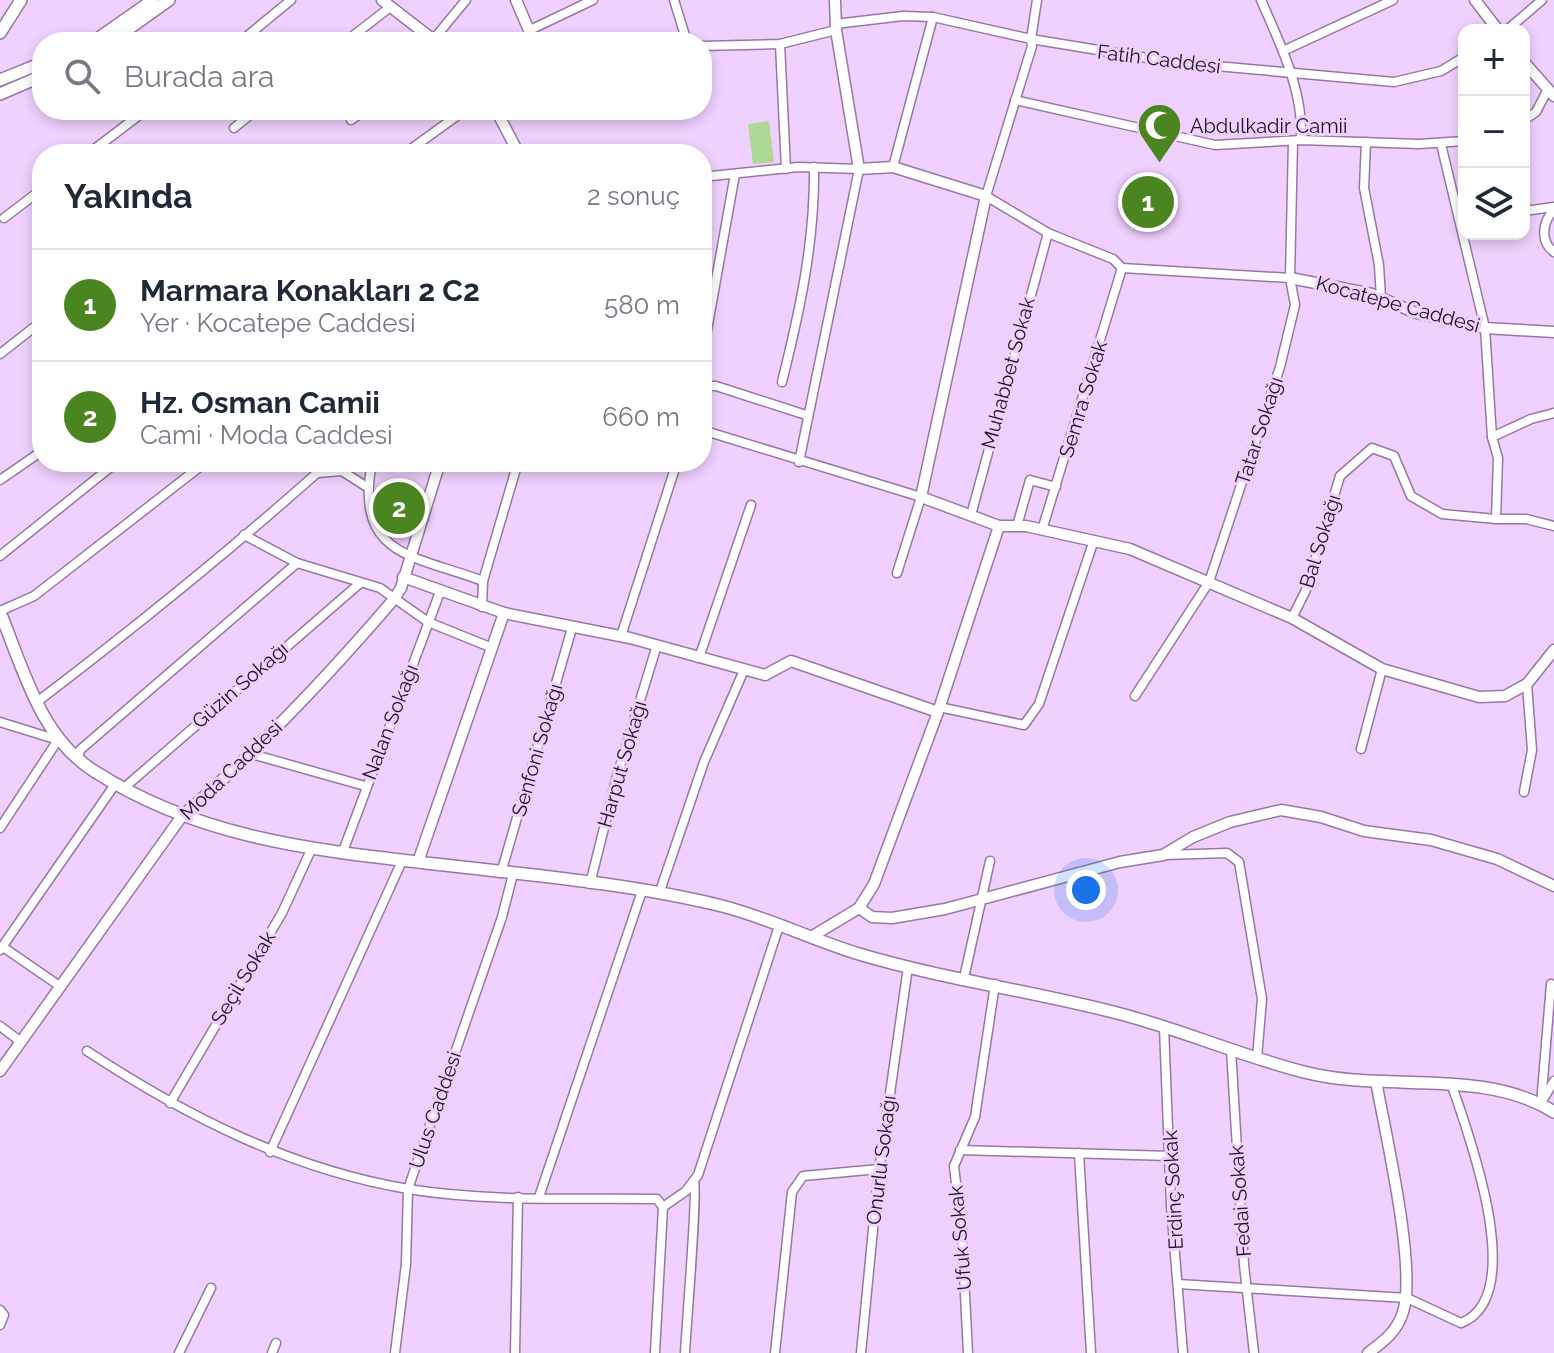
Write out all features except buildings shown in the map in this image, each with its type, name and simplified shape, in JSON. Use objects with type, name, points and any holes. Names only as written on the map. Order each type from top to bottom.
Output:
[{"type":"main road","points":[[2,26],[21,0]]},
{"type":"main road","points":[[107,32],[153,0]]},
{"type":"main road","points":[[124,32],[169,0]]},
{"type":"main road","points":[[0,80],[32,67]]},
{"type":"main road","points":[[0,94],[32,80]]},
{"type":"main road","points":[[0,612],[37,702],[58,740],[78,760],[120,786],[182,816],[242,836],[311,850],[642,891],[724,906],[908,967],[995,984],[1164,1027],[1308,1073],[1488,1089],[1541,1104],[1554,1112]]},
{"type":"street","points":[[252,32],[291,0]]},
{"type":"street","points":[[441,32],[466,0]]},
{"type":"street","points":[[516,0],[530,30],[593,0]]},
{"type":"street","points":[[674,0],[684,32]]},
{"type":"street","points":[[799,462],[806,415],[820,366],[859,169],[836,27],[835,0]]},
{"type":"street","points":[[897,573],[921,497],[986,196],[1031,39],[1037,0]]},
{"type":"street","name":"Tatar Sokağı","points":[[1135,696],[1209,582],[1291,328],[1295,305],[1290,278],[1297,141],[1303,113],[1283,51],[1261,0]]},
{"type":"street","points":[[1283,51],[1393,0]]},
{"type":"street","points":[[1475,0],[1493,24]]},
{"type":"street","points":[[1514,24],[1542,0]]},
{"type":"street","points":[[356,32],[386,4],[422,32]]},
{"type":"street","name":"Fatih Caddesi","points":[[712,46],[780,44],[836,27],[903,16],[933,17],[1031,39],[1171,62],[1289,70],[1394,82],[1441,71],[1458,61]]},
{"type":"street","points":[[893,167],[933,17]]},
{"type":"street","points":[[780,44],[786,169]]},
{"type":"street","points":[[1530,69],[1551,93],[1530,116]]},
{"type":"street","points":[[1015,100],[1215,145],[1297,141],[1458,142]]},
{"type":"street","points":[[101,144],[131,120]]},
{"type":"street","points":[[234,128],[244,120]]},
{"type":"street","points":[[418,144],[451,120]]},
{"type":"street","points":[[501,120],[514,144]]},
{"type":"street","points":[[1366,142],[1364,188],[1379,265],[1381,298]]},
{"type":"street","points":[[1441,144],[1458,203]]},
{"type":"street","points":[[782,382],[803,297],[815,224],[814,167]]},
{"type":"street","points":[[712,176],[814,167],[893,167],[938,178],[986,196],[1048,233],[1113,259],[1122,268],[1290,278]]},
{"type":"street","points":[[712,302],[735,174]]},
{"type":"street","points":[[4,218],[32,197]]},
{"type":"street","points":[[1530,211],[1554,209],[1543,234],[1546,246],[1554,252]]},
{"type":"street","name":"Muhabbet Sokak","points":[[971,515],[1048,233]]},
{"type":"street","points":[[1467,240],[1485,328],[1492,437],[1498,458],[1496,519],[1526,519],[1554,526]]},
{"type":"street","name":"Semra Sokak","points":[[1042,530],[1122,268]]},
{"type":"street","name":"Kocatepe Caddesi","points":[[1290,278],[1381,298],[1416,313],[1485,328],[1554,332]]},
{"type":"street","points":[[0,354],[32,329]]},
{"type":"street","points":[[712,386],[806,415]]},
{"type":"street","points":[[1492,437],[1554,413]]},
{"type":"street","points":[[712,433],[921,497],[999,526],[1042,530],[1130,549],[1292,618],[1382,669],[1479,697],[1505,696],[1527,684],[1554,650]]},
{"type":"street","name":"Bal Sokağı","points":[[1292,618],[1306,590],[1340,476],[1372,448],[1394,456],[1411,496],[1442,514],[1496,519]]},
{"type":"street","points":[[0,480],[32,458]]},
{"type":"street","points":[[0,556],[105,472]]},
{"type":"street","points":[[0,612],[34,596],[193,472]]},
{"type":"street","points":[[37,702],[127,634],[317,473],[330,472]]},
{"type":"street","points":[[344,472],[367,487]]},
{"type":"street","points":[[370,472],[367,487],[380,537],[409,558],[483,581]]},
{"type":"street","name":"Moda Caddesi","points":[[0,1071],[182,816],[356,644],[394,599],[437,472]]},
{"type":"street","points":[[482,607],[483,581],[515,472]]},
{"type":"street","points":[[621,636],[674,472]]},
{"type":"street","points":[[1017,526],[1030,480],[1056,487]]},
{"type":"street","points":[[699,658],[751,505]]},
{"type":"street","points":[[811,937],[859,908],[874,884],[939,709],[999,526]]},
{"type":"street","points":[[244,535],[297,563],[380,588],[428,622],[490,647]]},
{"type":"street","points":[[403,577],[504,613],[621,636],[765,675],[791,661],[939,709],[1024,725],[1039,704],[1094,540]]},
{"type":"street","points":[[78,760],[80,750],[297,563]]},
{"type":"street","name":"Güzin Sokağı","points":[[1,948],[120,786],[359,584]]},
{"type":"street","name":"Nalan Sokağı","points":[[342,854],[440,592]]},
{"type":"street","points":[[418,862],[504,613]]},
{"type":"street","name":"Senfoni Sokağı","points":[[507,874],[572,628]]},
{"type":"street","name":"Harput Sokağı","points":[[590,884],[617,776],[657,645]]},
{"type":"street","points":[[1361,749],[1382,669]]},
{"type":"street","points":[[659,894],[704,762],[744,670]]},
{"type":"street","points":[[1524,792],[1532,750],[1527,684]]},
{"type":"street","points":[[0,722],[58,740],[0,828]]},
{"type":"street","points":[[248,753],[365,786]]},
{"type":"street","points":[[1163,855],[1193,837],[1230,822],[1281,810],[1321,817],[1364,831],[1431,840],[1497,859],[1554,886]]},
{"type":"street","name":"Seçil Sokak","points":[[170,1103],[282,913],[311,850]]},
{"type":"street","points":[[859,908],[872,917],[892,918],[980,900],[1120,862],[1163,855],[1227,853],[1239,862],[1262,999],[1257,1058]]},
{"type":"street","points":[[270,1152],[402,861]]},
{"type":"street","points":[[964,978],[990,861]]},
{"type":"street","name":"Ulus Caddesi","points":[[395,1353],[406,1264],[408,1189],[502,917],[507,874]]},
{"type":"street","points":[[539,1197],[642,891]]},
{"type":"street","points":[[663,1207],[694,1181],[779,926]]},
{"type":"street","points":[[1,948],[61,987]]},
{"type":"street","name":"Onurlu Sokağı","points":[[861,1353],[879,1169],[908,967]]},
{"type":"street","name":"Ufuk Sokak","points":[[968,1353],[962,1236],[954,1166],[975,1117],[995,984]]},
{"type":"street","points":[[1541,1104],[1551,984]]},
{"type":"street","points":[[0,1026],[21,1042]]},
{"type":"street","name":"Erdinç Sokak","points":[[1164,1027],[1183,1353]]},
{"type":"street","name":"Fedai Sokak","points":[[1231,1049],[1246,1289],[1254,1353]]},
{"type":"street","points":[[87,1051],[170,1103],[270,1152],[408,1189],[518,1197],[657,1199],[663,1207],[655,1353]]},
{"type":"street","points":[[1368,1353],[1389,1337],[1407,1298],[1399,1215],[1376,1081]]},
{"type":"street","points":[[1541,1104],[1554,1081]]},
{"type":"street","points":[[1178,1284],[1407,1298],[1461,1323],[1474,1318],[1488,1301],[1494,1264],[1473,1146],[1452,1086]]},
{"type":"street","points":[[960,1150],[1170,1156]]},
{"type":"street","points":[[1079,1153],[1091,1353]]},
{"type":"street","points":[[775,1353],[792,1192],[803,1176],[879,1169]]},
{"type":"street","points":[[685,1353],[691,1219],[697,1189],[694,1181]]},
{"type":"street","points":[[515,1353],[518,1197]]},
{"type":"street","points":[[179,1353],[211,1288]]},
{"type":"street","points":[[0,1325],[2,1312]]},
{"type":"street","points":[[272,1353],[276,1343]]},
{"type":"green space","points":[[769,121],[774,162],[753,164],[748,124]]},
{"type":"place","name":"Abdulkadir Camii","points":[[1159,165]]},
{"type":"place","name":"Marmara Konakları 2 C2","points":[[1148,202]]},
{"type":"place","name":"Hz. Osman Camii","points":[[399,508]]}]
